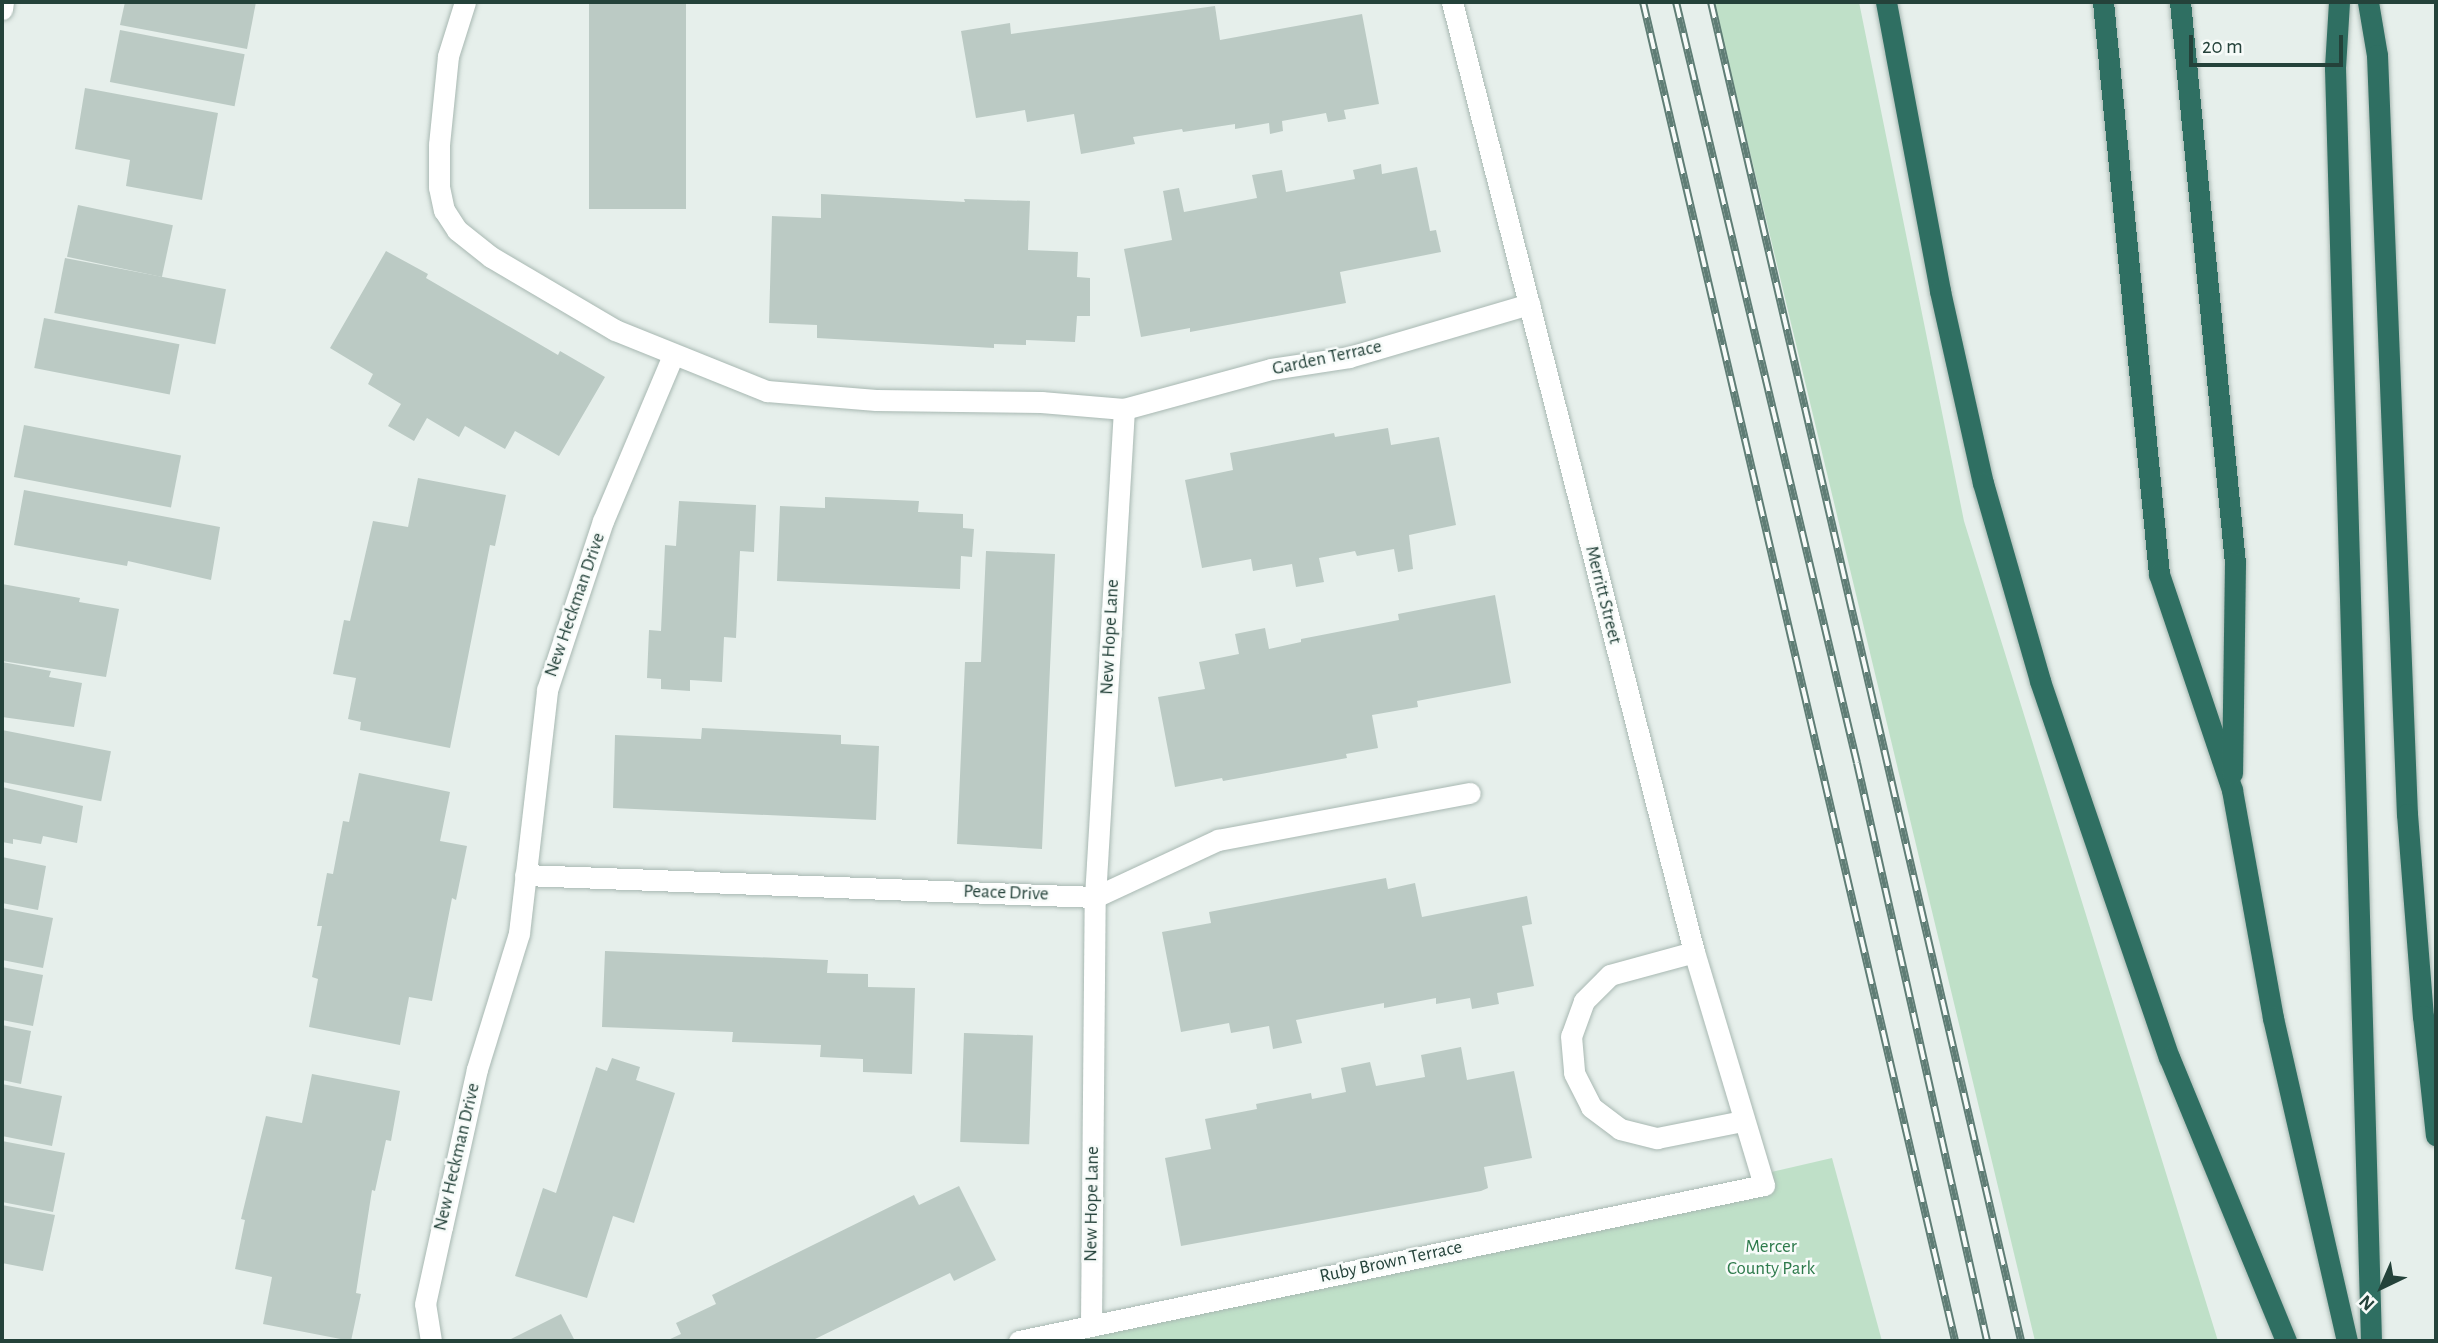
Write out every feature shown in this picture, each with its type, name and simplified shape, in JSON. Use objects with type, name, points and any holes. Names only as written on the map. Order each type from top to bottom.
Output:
[{"type":"highway","points":[[1886,2],[1940,291],[1983,483],[2040,681],[2169,1057],[2286,1341]]},
{"type":"highway","points":[[2103,2],[2159,574],[2232,790],[2273,1018],[2347,1341]]},
{"type":"highway","points":[[2180,2],[2235,563],[2232,790]]},
{"type":"highway","points":[[2339,2],[2334,68],[2371,1341]]},
{"type":"highway","points":[[2368,2],[2377,55],[2407,814],[2423,1016],[2436,1135]]},
{"type":"street","points":[[2,9],[3,2]]},
{"type":"street","points":[[465,2],[448,56],[439,144],[439,187],[444,210],[457,230],[491,257],[615,330],[767,391],[876,400],[1041,402],[1124,409]]},
{"type":"street","name":"Merritt Street","points":[[1452,2],[1694,952],[1742,1121],[1764,1185]]},
{"type":"street","name":"Garden Terrace","points":[[1124,409],[1271,369],[1349,357],[1529,304]]},
{"type":"street","name":"New Heckman Drive","points":[[431,1341],[425,1304],[477,1069],[519,933],[547,690],[603,521],[673,355]]},
{"type":"street","name":"New Hope Lane","points":[[1091,1324],[1096,897],[1124,409]]},
{"type":"street","name":"Peace Drive","points":[[525,875],[1096,897],[1218,840],[1470,793]]},
{"type":"street","points":[[1694,952],[1610,975],[1584,1001],[1571,1036],[1574,1073],[1591,1107],[1620,1129],[1657,1138],[1742,1121]]},
{"type":"street","name":"Ruby Brown Terrace","points":[[1018,1341],[1764,1185]]},
{"type":"green space","points":[[1714,2],[1859,2],[1964,521],[2218,1341],[2035,1341]]},
{"type":"green space","name":"Mercer County Park","points":[[1832,1158],[1882,1341],[1059,1341],[1647,1201]]},
{"type":"building","points":[[125,2],[256,2],[247,49],[120,25]]},
{"type":"building","points":[[589,2],[686,2],[686,209],[589,209]]},
{"type":"building","points":[[1215,6],[1220,40],[1362,14],[1379,104],[1344,110],[1346,119],[1328,122],[1326,113],[1282,121],[1283,131],[1270,134],[1269,123],[1235,129],[1235,124],[1183,132],[1182,129],[1133,137],[1135,144],[1081,154],[1074,114],[1027,122],[1025,110],[976,118],[961,31],[1010,23],[1011,34]]},
{"type":"building","points":[[120,30],[245,54],[235,106],[110,82]]},
{"type":"building","points":[[85,88],[218,113],[202,200],[126,186],[130,160],[75,149]]},
{"type":"building","points":[[1381,164],[1382,174],[1417,167],[1430,231],[1436,230],[1441,252],[1340,272],[1346,303],[1190,332],[1190,328],[1141,337],[1124,249],[1172,240],[1163,191],[1179,188],[1184,212],[1257,198],[1252,175],[1282,170],[1286,192],[1355,179],[1353,170]]},
{"type":"building","points":[[821,194],[965,202],[964,199],[1030,201],[1028,250],[1078,252],[1077,277],[1090,278],[1090,316],[1077,316],[1075,342],[1026,340],[1026,345],[994,344],[994,348],[817,338],[817,325],[769,323],[772,216],[821,218]]},
{"type":"building","points":[[78,205],[173,225],[162,277],[67,257]]},
{"type":"building","points":[[386,251],[428,274],[426,278],[558,355],[560,351],[605,377],[559,456],[515,431],[505,449],[465,426],[459,437],[427,418],[414,441],[388,426],[401,404],[368,384],[373,374],[330,348]]},
{"type":"building","points":[[65,258],[226,289],[215,344],[54,313]]},
{"type":"building","points":[[44,318],[179,344],[170,394],[34,368]]},
{"type":"building","points":[[24,425],[181,456],[171,508],[14,477]]},
{"type":"building","points":[[1388,428],[1391,445],[1439,437],[1456,525],[1409,535],[1413,569],[1398,572],[1394,549],[1357,556],[1355,551],[1319,558],[1324,582],[1296,587],[1292,564],[1253,571],[1251,559],[1202,568],[1185,480],[1233,470],[1230,453],[1334,433],[1335,437]]},
{"type":"building","points":[[418,478],[506,495],[495,546],[490,545],[450,748],[360,730],[361,722],[348,719],[356,678],[333,674],[344,620],[350,621],[373,521],[408,527]]},
{"type":"building","points":[[24,490],[220,527],[211,580],[128,561],[127,566],[14,545]]},
{"type":"building","points":[[825,497],[919,501],[918,512],[963,514],[963,528],[974,529],[972,557],[961,556],[960,589],[777,581],[780,506],[825,508]]},
{"type":"building","points":[[679,501],[756,505],[754,552],[740,551],[736,638],[724,637],[722,682],[690,680],[690,691],[661,689],[661,679],[647,678],[649,630],[661,631],[665,545],[676,546]]},
{"type":"building","points":[[986,551],[1055,554],[1042,849],[957,844],[965,662],[981,662]]},
{"type":"building","points":[[2,584],[80,598],[79,602],[119,609],[106,677],[2,661]]},
{"type":"building","points":[[1495,595],[1511,683],[1417,701],[1418,707],[1372,715],[1378,748],[1346,754],[1347,758],[1175,787],[1158,697],[1205,689],[1199,662],[1239,654],[1235,634],[1265,628],[1269,649],[1301,642],[1301,639],[1399,620],[1398,614]]},
{"type":"building","points":[[2,662],[51,671],[49,677],[82,683],[74,727],[2,717]]},
{"type":"building","points":[[702,728],[841,735],[841,744],[879,746],[876,820],[613,808],[615,735],[701,739]]},
{"type":"building","points":[[2,730],[111,751],[101,801],[2,782]]},
{"type":"building","points":[[359,773],[450,792],[440,841],[467,846],[456,900],[452,898],[432,1001],[409,997],[400,1045],[309,1027],[318,979],[312,977],[322,926],[317,926],[327,873],[333,874],[343,821],[349,822]]},
{"type":"building","points":[[2,787],[83,806],[77,843],[43,836],[41,844],[13,839],[13,844],[2,842]]},
{"type":"building","points":[[2,857],[46,866],[38,910],[2,903]]},
{"type":"building","points":[[1386,878],[1388,889],[1415,883],[1422,917],[1527,896],[1532,924],[1522,926],[1534,986],[1497,993],[1499,1004],[1472,1009],[1470,998],[1436,1004],[1436,998],[1384,1008],[1384,1003],[1296,1020],[1302,1043],[1273,1049],[1269,1026],[1231,1033],[1229,1023],[1181,1032],[1162,932],[1211,923],[1209,912]]},
{"type":"building","points":[[2,908],[53,918],[43,968],[2,960]]},
{"type":"building","points":[[605,951],[828,960],[827,973],[868,974],[868,987],[915,988],[912,1074],[863,1072],[863,1059],[820,1057],[821,1045],[732,1042],[733,1032],[602,1027]]},
{"type":"building","points":[[2,967],[43,975],[33,1026],[2,1020]]},
{"type":"building","points":[[2,1025],[31,1031],[21,1084],[2,1080]]},
{"type":"building","points":[[964,1033],[1033,1035],[1029,1144],[960,1142]]},
{"type":"building","points":[[1461,1047],[1467,1080],[1514,1071],[1532,1158],[1484,1167],[1488,1188],[1481,1191],[1181,1246],[1165,1158],[1211,1149],[1205,1119],[1257,1109],[1256,1104],[1311,1093],[1312,1099],[1346,1092],[1341,1068],[1370,1062],[1376,1086],[1425,1077],[1421,1055]]},
{"type":"building","points":[[612,1058],[640,1067],[636,1080],[675,1093],[634,1223],[613,1216],[587,1298],[515,1276],[543,1188],[556,1193],[596,1067],[607,1071]]},
{"type":"building","points":[[312,1074],[400,1091],[391,1141],[386,1140],[375,1191],[372,1190],[356,1293],[361,1294],[351,1341],[263,1324],[272,1277],[235,1269],[245,1220],[241,1219],[266,1116],[302,1123]]},
{"type":"building","points":[[2,1084],[62,1096],[52,1146],[2,1136]]},
{"type":"building","points":[[2,1141],[65,1153],[53,1212],[2,1202]]},
{"type":"building","points":[[959,1186],[996,1260],[954,1281],[950,1273],[811,1341],[666,1341],[681,1334],[676,1323],[716,1304],[712,1295],[914,1195],[919,1205]]},
{"type":"building","points":[[2,1205],[55,1215],[43,1271],[2,1263]]},
{"type":"building","points":[[561,1314],[575,1341],[507,1341]]},
{"type":"railway","points":[[1643,2],[1955,1341]]},
{"type":"railway","points":[[1676,2],[1857,763],[1987,1341]]},
{"type":"railway","points":[[1711,2],[2021,1341]]}]
